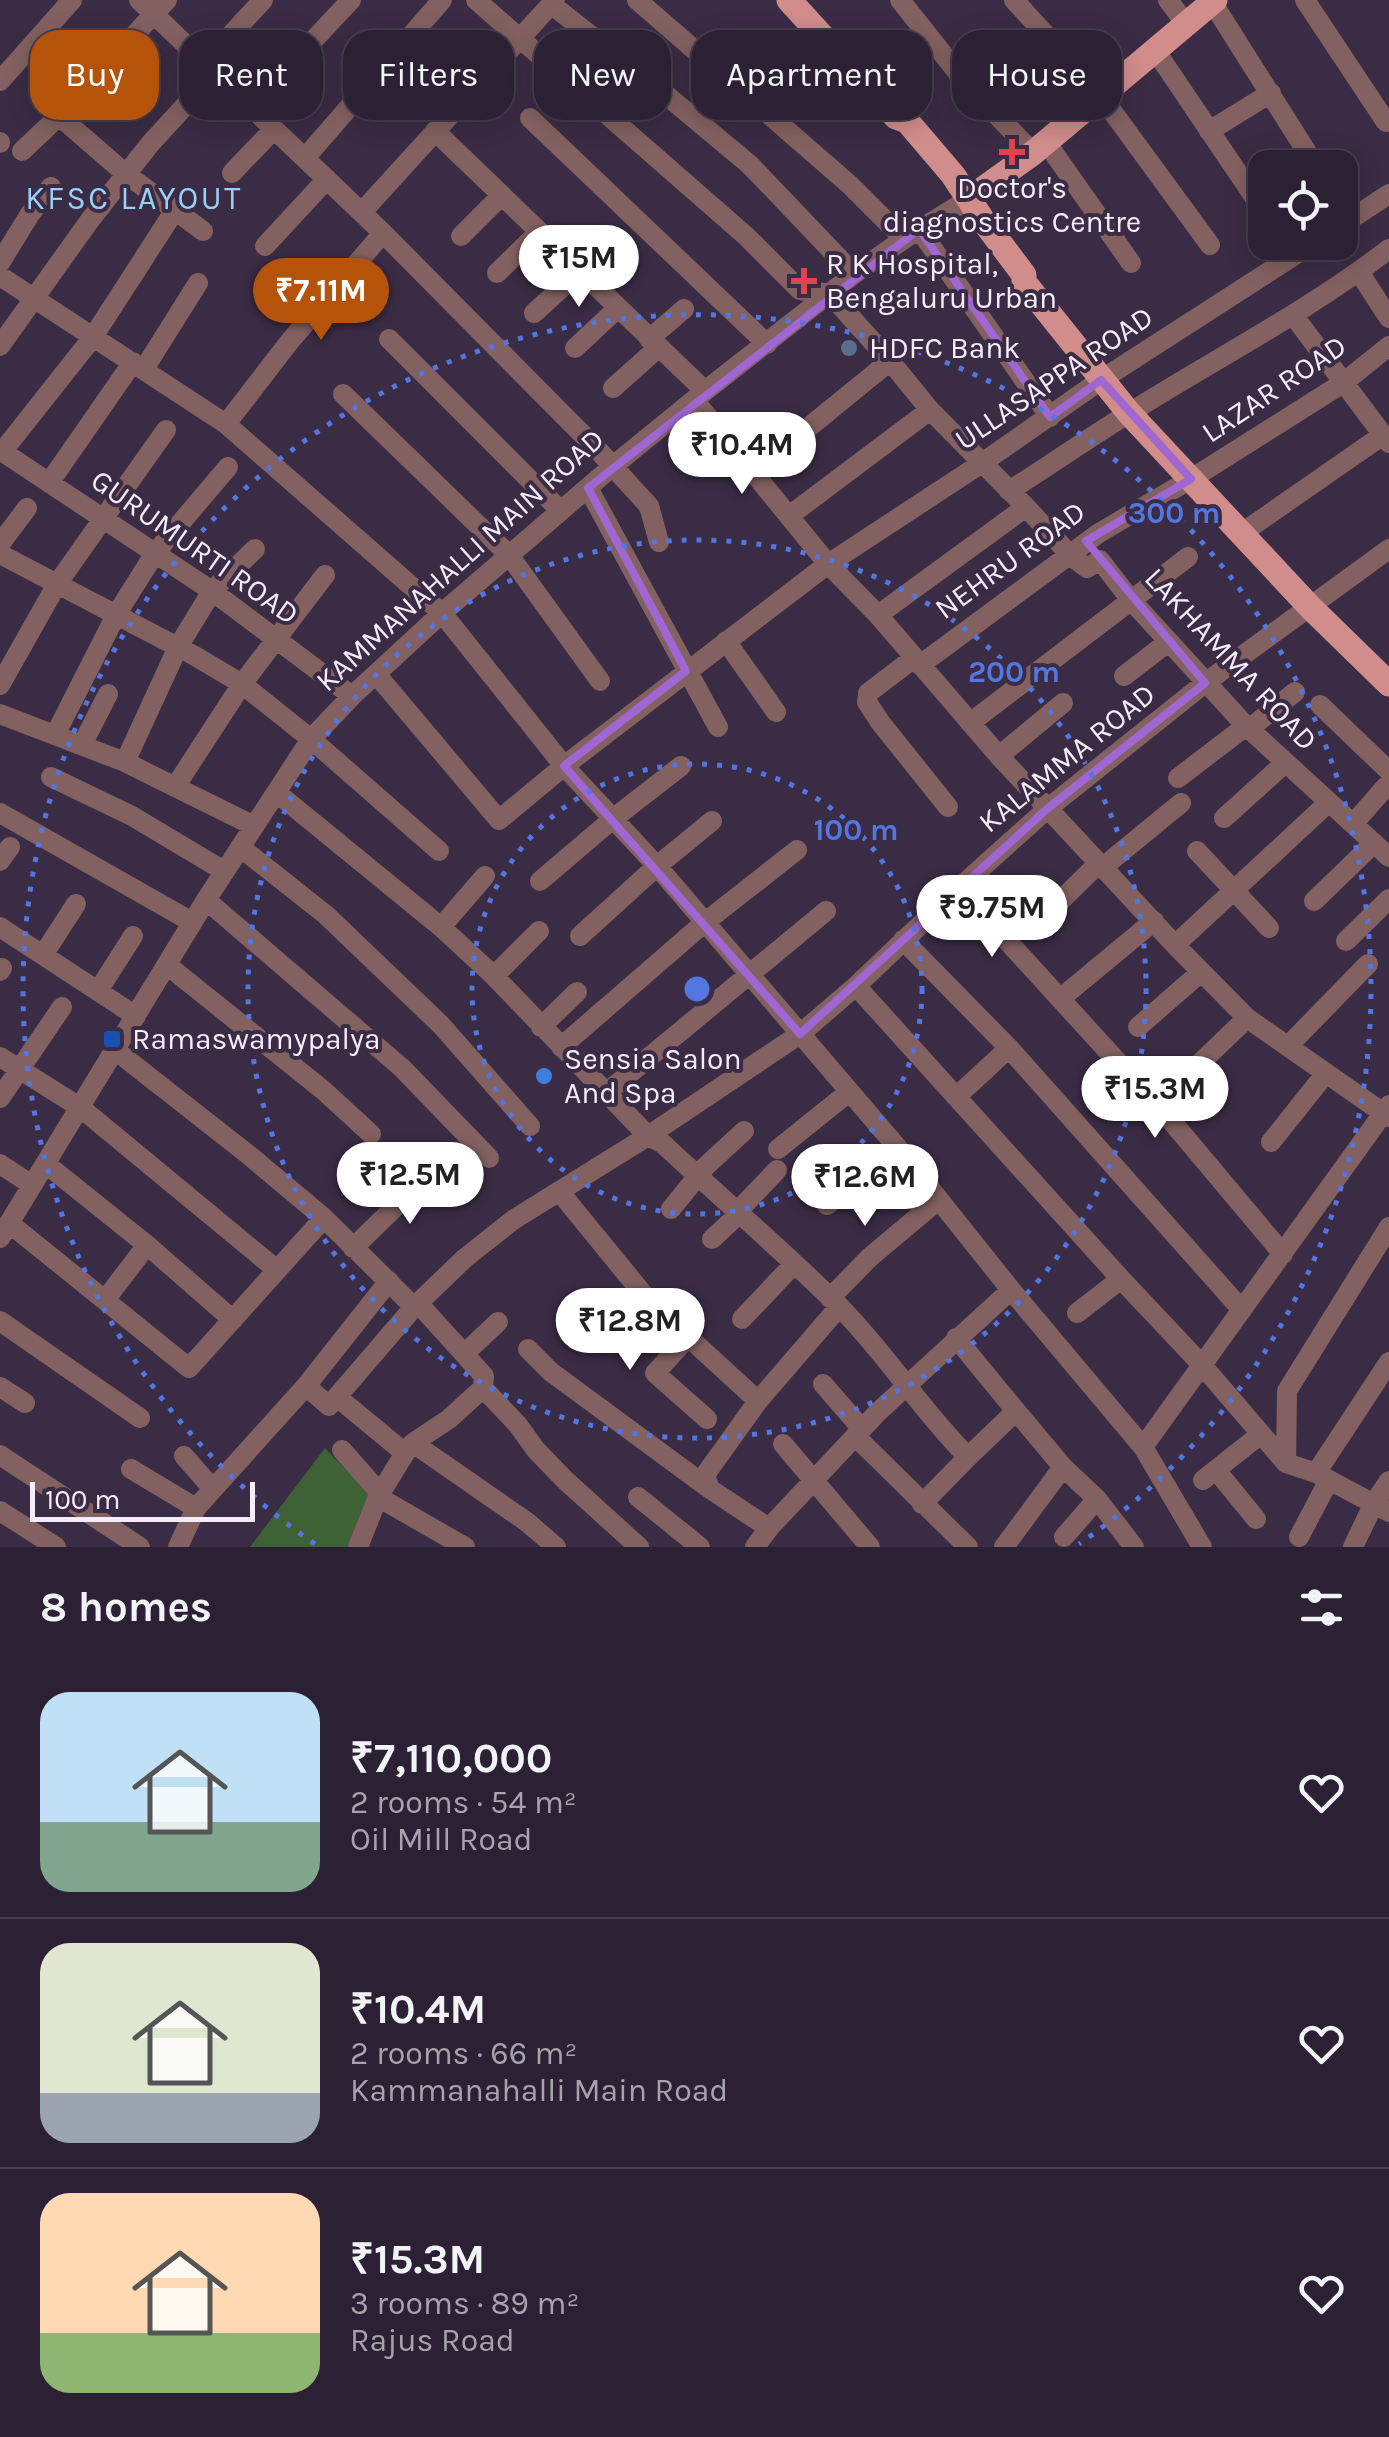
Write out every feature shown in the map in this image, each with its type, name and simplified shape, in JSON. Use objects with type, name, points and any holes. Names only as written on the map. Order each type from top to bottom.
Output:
[{"type":"main road","points":[[789,0],[953,175],[964,202],[1129,413],[1310,607],[1389,684]]},
{"type":"main road","name":"KAMMANAHALLI MAIN ROAD","points":[[1122,78],[1213,1]]},
{"type":"main road","name":"KAMMANAHALLI MAIN ROAD","points":[[964,202],[1072,120]]},
{"type":"street","points":[[0,81],[72,0]]},
{"type":"street","points":[[240,30],[263,0]]},
{"type":"street","points":[[323,30],[351,0]]},
{"type":"street","points":[[305,158],[442,0]]},
{"type":"street","points":[[476,0],[746,236],[800,290],[830,294]]},
{"type":"street","points":[[637,0],[912,234],[1050,416]]},
{"type":"street","points":[[900,0],[966,84],[1040,147],[1131,262]]},
{"type":"street","points":[[1168,0],[1186,24]]},
{"type":"street","points":[[1305,0],[1386,122]]},
{"type":"street","points":[[1213,1],[1306,150]]},
{"type":"street","points":[[1020,2],[1044,30]]},
{"type":"street","points":[[362,212],[554,3],[750,165],[854,274]]},
{"type":"street","points":[[132,30],[153,5],[179,34]]},
{"type":"street","points":[[1155,50],[1248,189]]},
{"type":"street","points":[[1208,131],[1271,93]]},
{"type":"street","points":[[0,346],[90,220],[179,107]]},
{"type":"street","points":[[530,118],[767,344]]},
{"type":"street","points":[[22,150],[55,120]]},
{"type":"street","points":[[64,120],[126,174],[203,231]]},
{"type":"street","points":[[265,120],[362,212],[613,466],[649,506],[659,542]]},
{"type":"street","points":[[1119,120],[1210,245]]},
{"type":"street","points":[[232,174],[274,129]]},
{"type":"street","points":[[435,131],[654,343],[700,395],[754,472],[828,564],[878,615],[1047,809],[1202,972],[1248,1018],[1387,1112],[1143,1446]]},
{"type":"street","points":[[265,246],[327,180]]},
{"type":"street","points":[[0,262],[51,187]]},
{"type":"street","points":[[1358,214],[1389,194]]},
{"type":"street","points":[[461,236],[502,195]]},
{"type":"street","name":"KAMMANAHALLI MAIN ROAD","points":[[5,1231],[192,922],[311,739],[442,614],[613,466],[854,274],[964,202]]},
{"type":"street","points":[[1,451],[93,337],[175,210]]},
{"type":"street","points":[[497,273],[540,232]]},
{"type":"street","points":[[226,424],[383,233]]},
{"type":"street","points":[[1009,491],[1389,250]]},
{"type":"street","name":"ULLASAPPA ROAD","points":[[376,674],[499,820],[828,564],[1286,260]]},
{"type":"street","points":[[534,313],[580,270]]},
{"type":"street","points":[[1359,272],[1389,318]]},
{"type":"street","points":[[0,276],[226,424],[442,614],[564,766],[657,866],[1143,1446],[1202,1547]]},
{"type":"street","points":[[49,483],[198,283]]},
{"type":"street","name":"LAKHAMMA ROAD","points":[[830,294],[930,410],[1071,556],[1087,568],[1100,560],[1130,599],[1247,728],[1381,850]]},
{"type":"street","points":[[575,348],[618,308]]},
{"type":"street","points":[[613,388],[684,309]]},
{"type":"street","points":[[1242,533],[1386,439],[1292,315]]},
{"type":"street","points":[[390,340],[561,511]]},
{"type":"street","name":"LAZAR ROAD","points":[[1191,479],[1343,383],[1389,346]]},
{"type":"street","points":[[754,472],[890,362]]},
{"type":"street","points":[[343,394],[509,555],[600,681]]},
{"type":"street","points":[[789,516],[930,410]]},
{"type":"street","points":[[0,685],[57,584],[166,430]]},
{"type":"street","name":"GURUMURTI ROAD","points":[[1,451],[212,591],[352,696]]},
{"type":"street","points":[[54,735],[116,615],[156,554],[228,467]]},
{"type":"street","name":"NEHRU ROAD","points":[[948,807],[880,722],[867,702],[868,694],[1099,534],[1191,479]]},
{"type":"street","points":[[588,488],[718,727]]},
{"type":"street","points":[[878,615],[1026,507]]},
{"type":"street","points":[[0,544],[27,508]]},
{"type":"street","points":[[124,762],[178,647],[212,591],[255,548]]},
{"type":"street","points":[[0,554],[242,684],[439,851]]},
{"type":"street","name":"KALAMMA ROAD","points":[[337,1397],[416,1305],[472,1252],[559,1190],[648,1136],[800,1034],[1047,809],[1205,683],[1386,556]]},
{"type":"street","points":[[970,723],[1188,557]]},
{"type":"street","points":[[174,787],[242,684],[325,575]]},
{"type":"street","points":[[726,641],[776,712]]},
{"type":"street","points":[[1124,676],[1168,642]]},
{"type":"street","points":[[1178,778],[1295,692]]},
{"type":"street","points":[[82,746],[108,694]]},
{"type":"street","points":[[999,756],[1063,704]]},
{"type":"street","points":[[1320,705],[1389,771]]},
{"type":"street","points":[[0,714],[124,762],[254,826]]},
{"type":"street","points":[[1224,818],[1284,763]]},
{"type":"street","points":[[540,881],[681,766]]},
{"type":"street","points":[[51,777],[132,816],[224,871]]},
{"type":"street","points":[[1353,824],[1389,783]]},
{"type":"street","points":[[276,793],[441,927],[494,976],[648,1136],[662,1143],[834,1302],[907,1384],[944,1434],[968,1457]]},
{"type":"street","points":[[1176,945],[1329,802]]},
{"type":"street","points":[[1054,907],[1181,803]]},
{"type":"street","points":[[0,814],[192,922]]},
{"type":"street","points":[[580,936],[712,821]]},
{"type":"street","points":[[240,847],[326,915],[441,1025],[530,1126]]},
{"type":"street","points":[[561,1047],[704,923],[797,850]]},
{"type":"street","points":[[1314,901],[1381,850]]},
{"type":"street","points":[[1197,851],[1269,928]]},
{"type":"street","points":[[441,927],[485,876]]},
{"type":"street","points":[[958,888],[1168,1118],[1282,1254]]},
{"type":"street","points":[[206,900],[402,1068],[489,1158]]},
{"type":"street","points":[[1346,941],[1389,900]]},
{"type":"street","points":[[43,955],[76,904]]},
{"type":"street","points":[[606,1092],[826,911]]},
{"type":"street","points":[[1061,998],[1154,921]]},
{"type":"street","points":[[0,927],[136,1016]]},
{"type":"street","points":[[494,976],[539,931]]},
{"type":"street","points":[[98,991],[134,936]]},
{"type":"street","points":[[903,940],[1009,1048],[1242,1310]]},
{"type":"street","points":[[1288,1046],[1368,964]]},
{"type":"street","points":[[168,965],[370,1134]]},
{"type":"street","points":[[1138,1027],[1202,972]]},
{"type":"street","points":[[856,986],[1202,1365],[1286,1463],[1322,1476],[1381,1508]]},
{"type":"street","points":[[542,1027],[577,992]]},
{"type":"street","points":[[0,1098],[62,1007]]},
{"type":"street","points":[[1196,1067],[1248,1018]]},
{"type":"street","points":[[956,1097],[1009,1048]]},
{"type":"street","points":[[115,1050],[324,1218],[484,1376],[482,1388],[409,1448],[379,1495],[358,1547]]},
{"type":"street","points":[[0,1057],[80,1108],[277,1270]]},
{"type":"street","points":[[1271,1142],[1326,1073]]},
{"type":"street","points":[[712,1239],[739,1212],[778,1160],[848,1092]]},
{"type":"street","points":[[671,1209],[706,1166],[744,1131]]},
{"type":"street","points":[[827,1205],[896,1147]]},
{"type":"street","points":[[0,1164],[32,1185]]},
{"type":"street","points":[[46,1164],[233,1320]]},
{"type":"street","points":[[354,1248],[432,1171]]},
{"type":"street","points":[[559,1190],[648,1300],[758,1401]]},
{"type":"street","points":[[710,1489],[704,1475],[708,1468],[834,1302],[869,1258],[938,1200]]},
{"type":"street","points":[[5,1231],[105,1300],[190,1368],[324,1218]]},
{"type":"street","points":[[1286,1463],[1287,1391],[1389,1227]]},
{"type":"street","points":[[105,1300],[147,1245]]},
{"type":"street","points":[[742,1319],[794,1264]]},
{"type":"street","points":[[1077,1313],[1121,1279]]},
{"type":"street","points":[[178,1547],[196,1508],[306,1386],[388,1281]]},
{"type":"street","points":[[755,1547],[858,1432],[1010,1290]]},
{"type":"street","points":[[605,1343],[648,1300]]},
{"type":"street","points":[[0,1321],[140,1418]]},
{"type":"street","points":[[464,1354],[498,1322]]},
{"type":"street","points":[[688,1337],[655,1373],[707,1419]]},
{"type":"street","points":[[956,1338],[1134,1547]]},
{"type":"street","points":[[528,1348],[552,1372],[769,1528]]},
{"type":"street","points":[[1299,1537],[1322,1476],[1389,1362]]},
{"type":"street","points":[[823,1384],[858,1432],[922,1504],[968,1547]]},
{"type":"street","points":[[306,1386],[329,1406],[337,1397],[409,1448],[527,1522],[556,1547]]},
{"type":"street","points":[[0,1387],[25,1402]]},
{"type":"street","points":[[482,1388],[565,1480],[639,1547]]},
{"type":"street","points":[[922,1504],[1016,1411]]},
{"type":"street","points":[[1256,1519],[1209,1475],[1261,1434]]},
{"type":"street","points":[[783,1444],[861,1544]]},
{"type":"street","points":[[342,1450],[379,1495],[464,1547]]},
{"type":"street","points":[[0,1455],[140,1547]]},
{"type":"street","points":[[184,1456],[212,1488]]},
{"type":"street","points":[[1004,1547],[1063,1467]]},
{"type":"street","points":[[132,1469],[196,1508]]},
{"type":"street","points":[[1353,1547],[1381,1508],[1389,1481]]},
{"type":"street","points":[[638,1497],[700,1547]]},
{"type":"street","points":[[1064,1537],[1096,1499]]},
{"type":"street","points":[[0,1512],[56,1547]]},
{"type":"highlighted area","points":[[919,229],[1050,417],[1101,380],[1191,479],[1086,541],[1205,683],[1047,809],[800,1034],[564,766],[686,671],[588,488]]},
{"type":"green space","points":[[325,1448],[375,1499],[350,1547],[250,1547]]},
{"type":"place","name":"Doctor's diagnostics Centre","points":[[1012,152]]},
{"type":"place","name":"R K Hospital, Bengaluru Urban","points":[[804,281]]},
{"type":"place","name":"HDFC Bank","points":[[849,348]]},
{"type":"place","name":"Ramaswamypalya","points":[[112,1039]]},
{"type":"place","name":"Sensia Salon And Spa","points":[[544,1076]]},
{"type":"district","name":"KFSC LAYOUT","points":[[134,198]]}]
